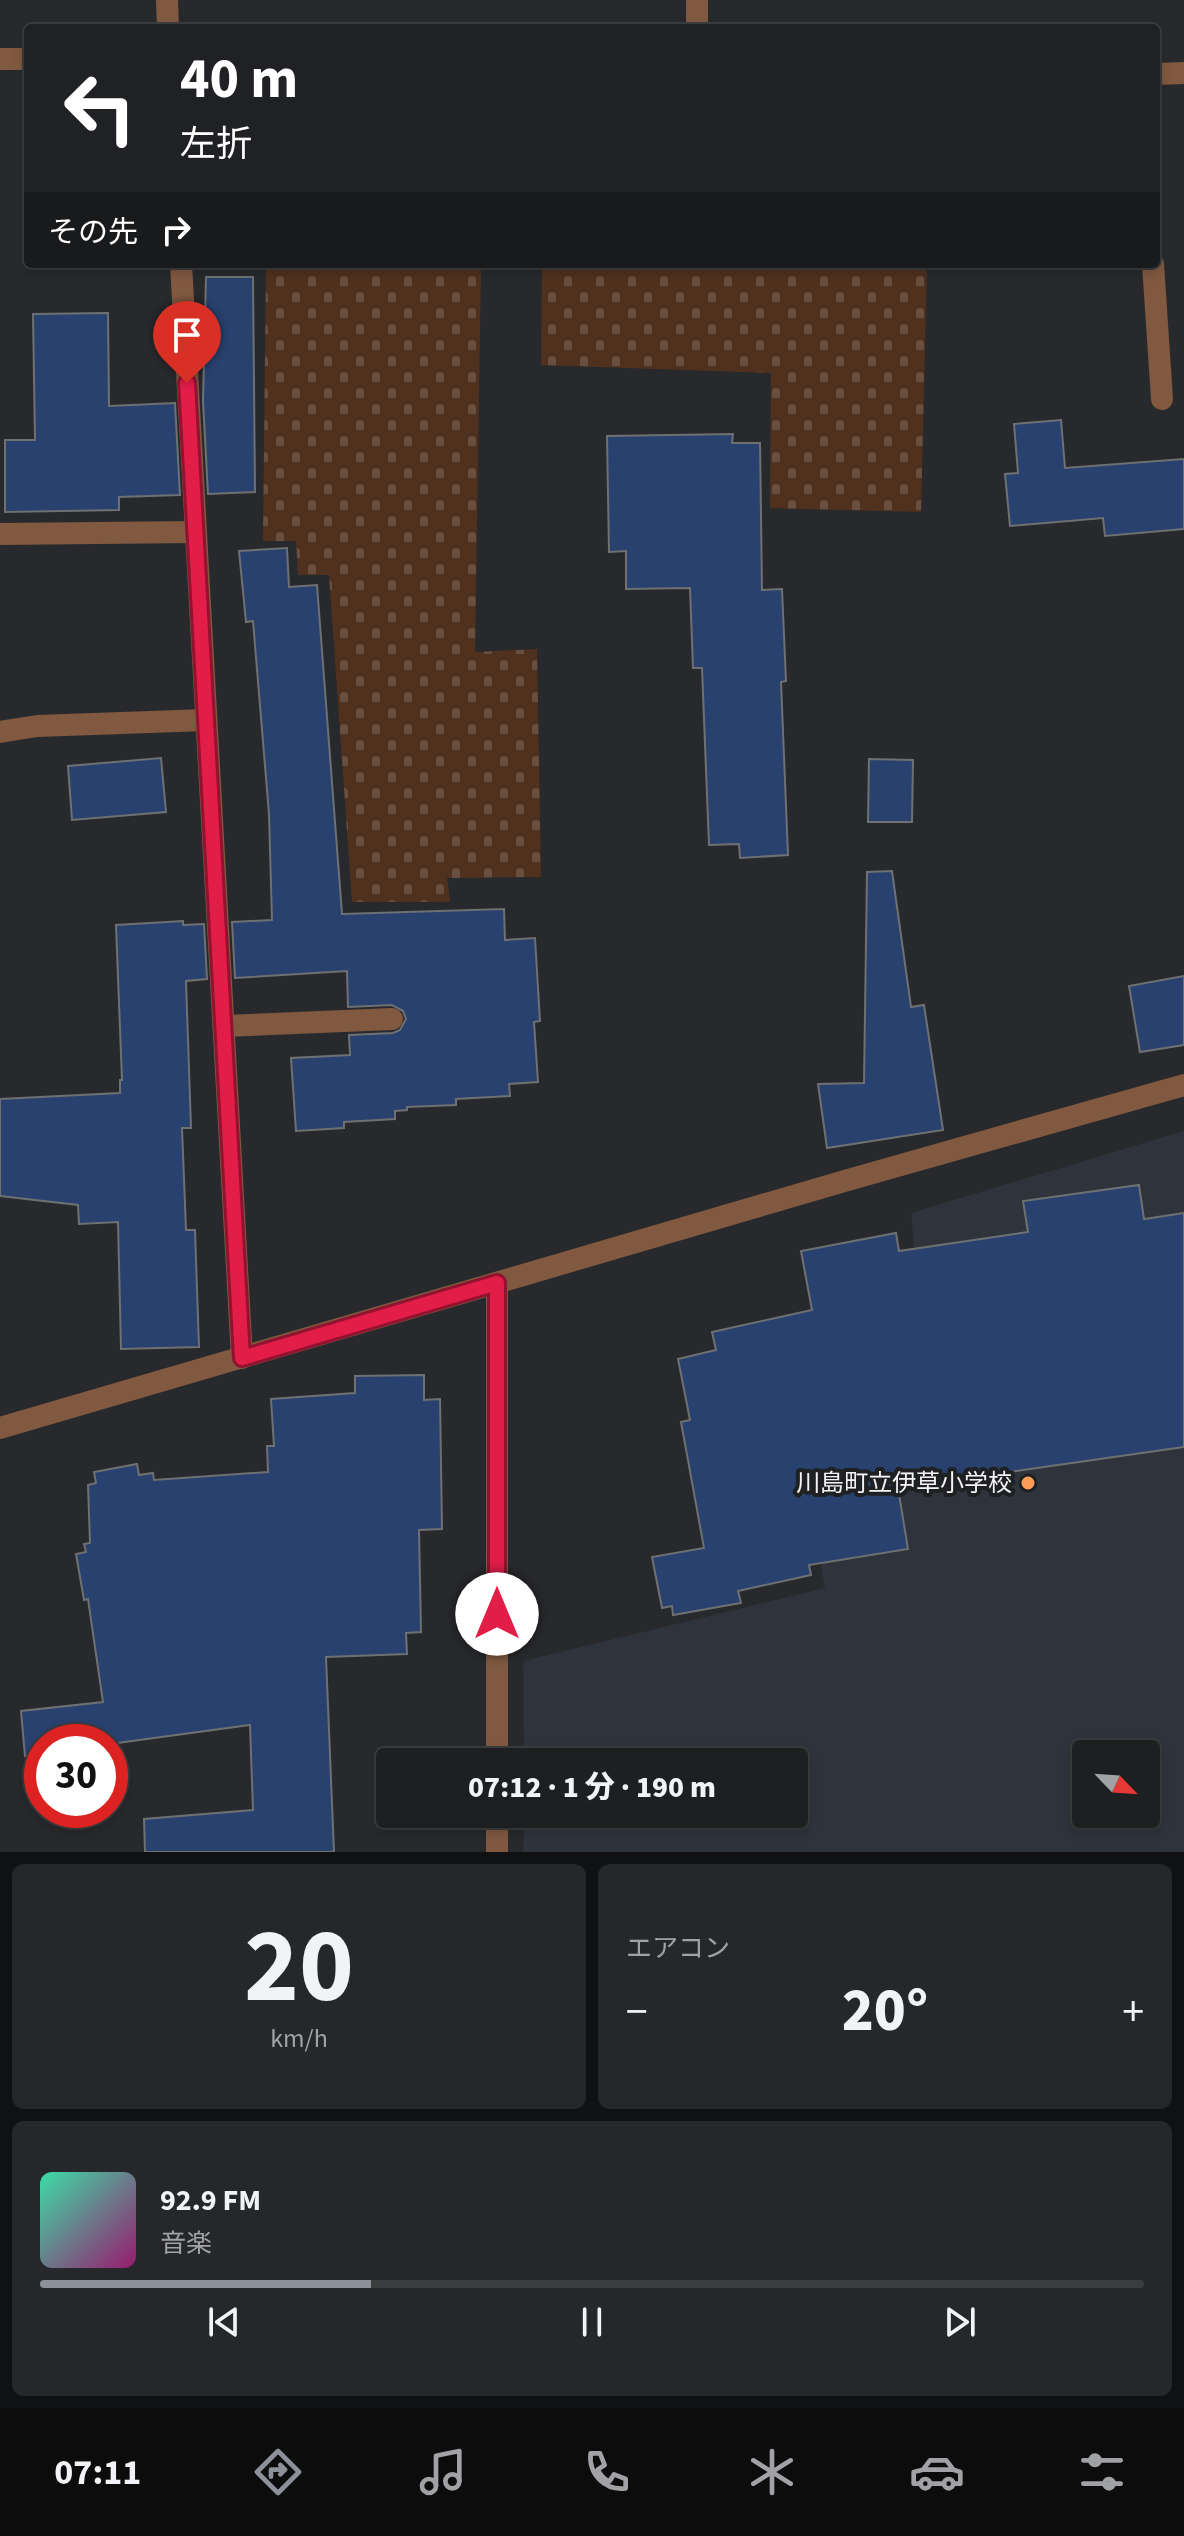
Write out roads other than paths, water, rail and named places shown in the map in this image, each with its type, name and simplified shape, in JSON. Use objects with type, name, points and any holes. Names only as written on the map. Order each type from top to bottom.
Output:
[{"type":"street","points":[[167,0],[168,24]]},
{"type":"street","points":[[697,0],[697,24]]},
{"type":"street","points":[[0,59],[24,59]]},
{"type":"street","points":[[1160,74],[1184,73]]},
{"type":"street","points":[[181,268],[242,1358]]},
{"type":"street","points":[[1153,268],[1162,399]]},
{"type":"street","points":[[0,534],[195,532]]},
{"type":"street","points":[[0,732],[37,726],[206,720]]},
{"type":"street","points":[[224,1026],[392,1019]]},
{"type":"street","points":[[0,1428],[1184,1085]]},
{"type":"street","points":[[497,1283],[497,1748]]},
{"type":"street","points":[[497,1828],[497,1852]]},
{"type":"place","name":"川島町立伊草小学校","points":[[1028,1483]]}]
